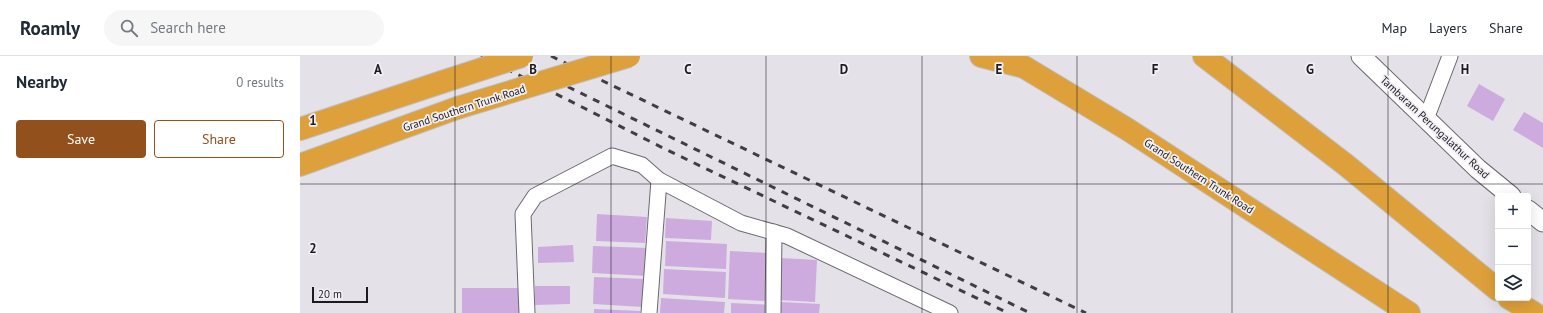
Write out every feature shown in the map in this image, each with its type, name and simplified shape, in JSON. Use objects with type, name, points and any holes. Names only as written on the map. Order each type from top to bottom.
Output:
[{"type":"highway","points":[[300,129],[522,56]]},
{"type":"highway","name":"Grand Southern Trunk Road","points":[[300,165],[457,108],[629,56]]},
{"type":"highway","name":"Grand Southern Trunk Road","points":[[981,56],[1024,67],[1113,120],[1408,313]]},
{"type":"highway","points":[[1204,56],[1346,165],[1495,288]]},
{"type":"highway","points":[[1514,301],[1534,313]]},
{"type":"street","name":"Tambaram Perungalathur Road","points":[[1361,56],[1478,170],[1507,193]]},
{"type":"street","points":[[1426,119],[1450,56]]},
{"type":"street","points":[[527,313],[523,214],[535,196],[612,156],[642,165],[659,180],[741,223],[788,236],[924,307],[950,313]]},
{"type":"street","points":[[649,313],[659,180]]},
{"type":"street","points":[[1531,212],[1543,222]]},
{"type":"street","points":[[773,313],[774,232]]},
{"type":"building","points":[[1479,84],[1505,99],[1493,121],[1467,106]]},
{"type":"building","points":[[1524,112],[1543,123],[1543,148],[1513,130]]},
{"type":"building","points":[[597,214],[647,217],[645,243],[596,241]]},
{"type":"building","points":[[666,218],[712,221],[711,240],[665,238]]},
{"type":"building","points":[[666,241],[727,244],[726,269],[665,266]]},
{"type":"building","points":[[573,245],[574,262],[538,263],[538,247]]},
{"type":"building","points":[[593,246],[648,248],[647,276],[592,273]]},
{"type":"building","points":[[730,251],[768,253],[766,301],[728,299]]},
{"type":"building","points":[[781,258],[817,260],[815,302],[779,300]]},
{"type":"building","points":[[664,269],[726,272],[725,298],[663,294]]},
{"type":"building","points":[[594,277],[645,279],[643,307],[593,304]]},
{"type":"building","points":[[535,286],[570,286],[570,304],[535,305]]},
{"type":"building","points":[[462,288],[520,288],[520,313],[462,313]]},
{"type":"building","points":[[661,298],[725,302],[724,313],[660,313]]},
{"type":"building","points":[[781,302],[820,304],[819,313],[781,313]]},
{"type":"building","points":[[731,303],[773,305],[772,313],[731,313]]},
{"type":"building","points":[[594,309],[640,311],[640,313],[594,313]]},
{"type":"railway","points":[[481,56],[667,150],[1008,313]]},
{"type":"railway","points":[[505,56],[1030,313]]},
{"type":"railway","points":[[551,56],[1086,313]]}]
